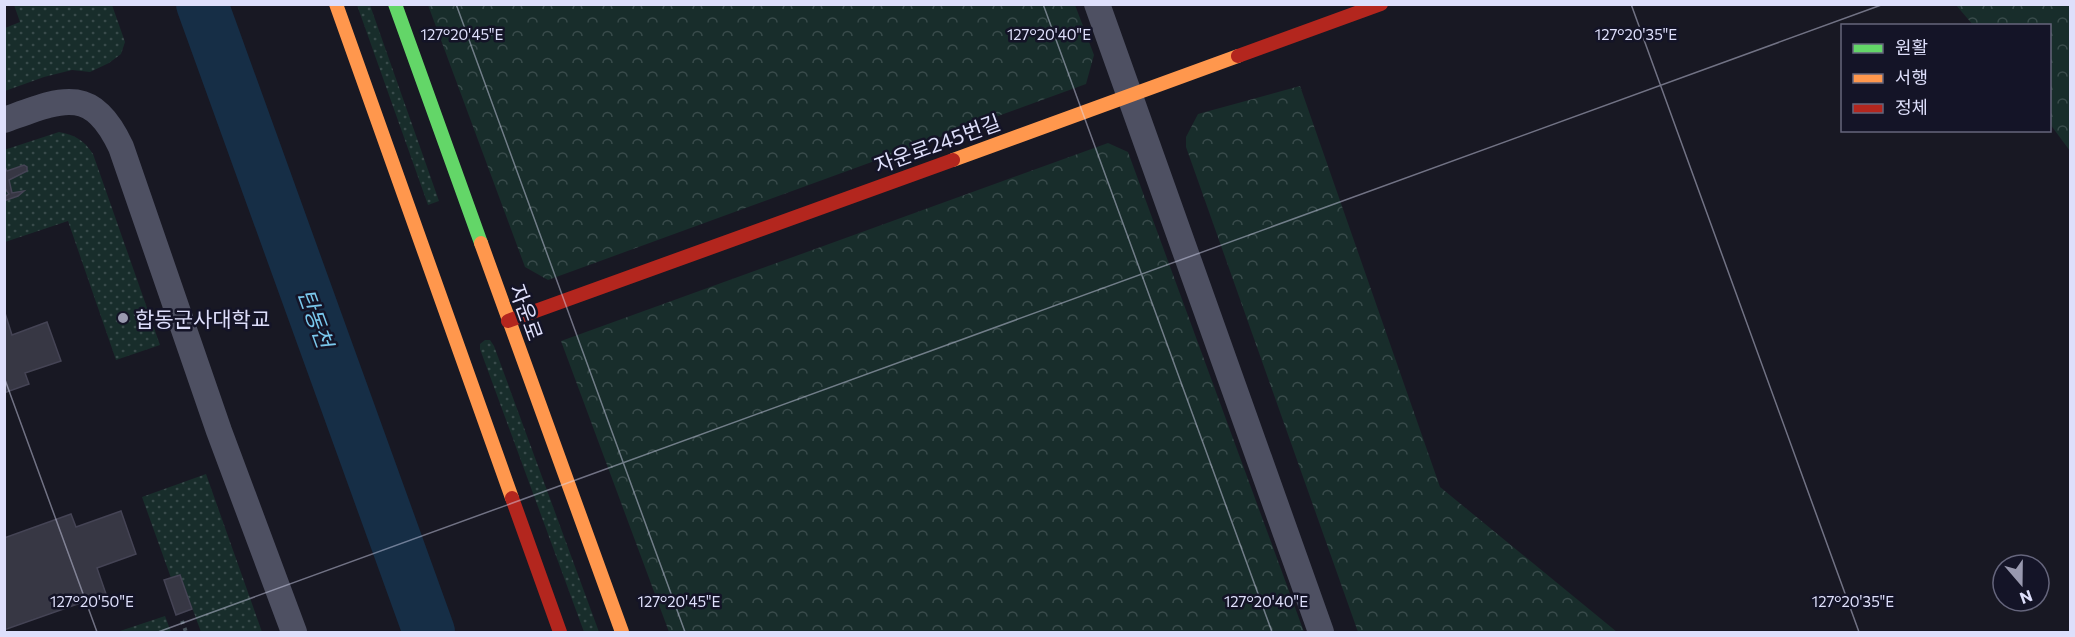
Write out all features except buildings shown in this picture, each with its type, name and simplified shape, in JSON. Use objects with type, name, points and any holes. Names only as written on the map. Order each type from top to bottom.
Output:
[{"type":"street","points":[[336,4],[560,633]]},
{"type":"street","name":"자운로","points":[[395,4],[622,633]]},
{"type":"street","points":[[1097,4],[1322,633]]},
{"type":"street","name":"자운로245번길","points":[[508,321],[1380,4]]},
{"type":"street","points":[[4,120],[50,103],[72,101],[88,106],[101,115],[112,128],[121,147],[221,439],[294,633]]},
{"type":"path","points":[[182,621],[186,633]]},
{"type":"green space","points":[[14,5],[112,5],[125,42],[121,54],[90,72],[72,70],[5,91],[5,28],[20,22]]},
{"type":"green space","points":[[357,5],[370,5],[439,201],[428,205]]},
{"type":"green space","points":[[428,5],[1075,5],[1094,55],[1086,84],[548,280],[525,267]]},
{"type":"green space","points":[[1956,5],[2070,5],[2070,151],[2051,125],[2051,24],[1972,24]]},
{"type":"green space","points":[[1300,86],[1440,487],[1617,632],[1358,632],[1186,147],[1186,137],[1198,114]]},
{"type":"green space","points":[[59,132],[79,139],[93,154],[160,345],[116,360],[68,221],[5,242],[4,150]]},
{"type":"green space","points":[[1108,143],[1128,152],[1304,632],[669,632],[561,341]]},
{"type":"green space","points":[[485,340],[490,340],[494,346],[599,632],[584,632],[480,349],[480,344]]},
{"type":"green space","points":[[206,474],[262,632],[201,632],[180,575],[171,578],[142,497]]},
{"type":"green space","points":[[165,616],[171,632],[117,632]]},
{"type":"waterway","name":"탄동천","points":[[202,4],[429,632]]},
{"type":"traffic: fast","points":[[395,4],[481,243]]},
{"type":"traffic: slow","points":[[336,4],[512,498]]},
{"type":"traffic: slow","points":[[953,160],[1238,56]]},
{"type":"traffic: slow","points":[[481,243],[622,632]]},
{"type":"traffic: jam","points":[[1238,56],[1381,4]]},
{"type":"traffic: jam","points":[[508,321],[953,160]]},
{"type":"traffic: jam","points":[[512,498],[560,632]]},
{"type":"place","name":"합동군사대학교","points":[[123,318]]}]
